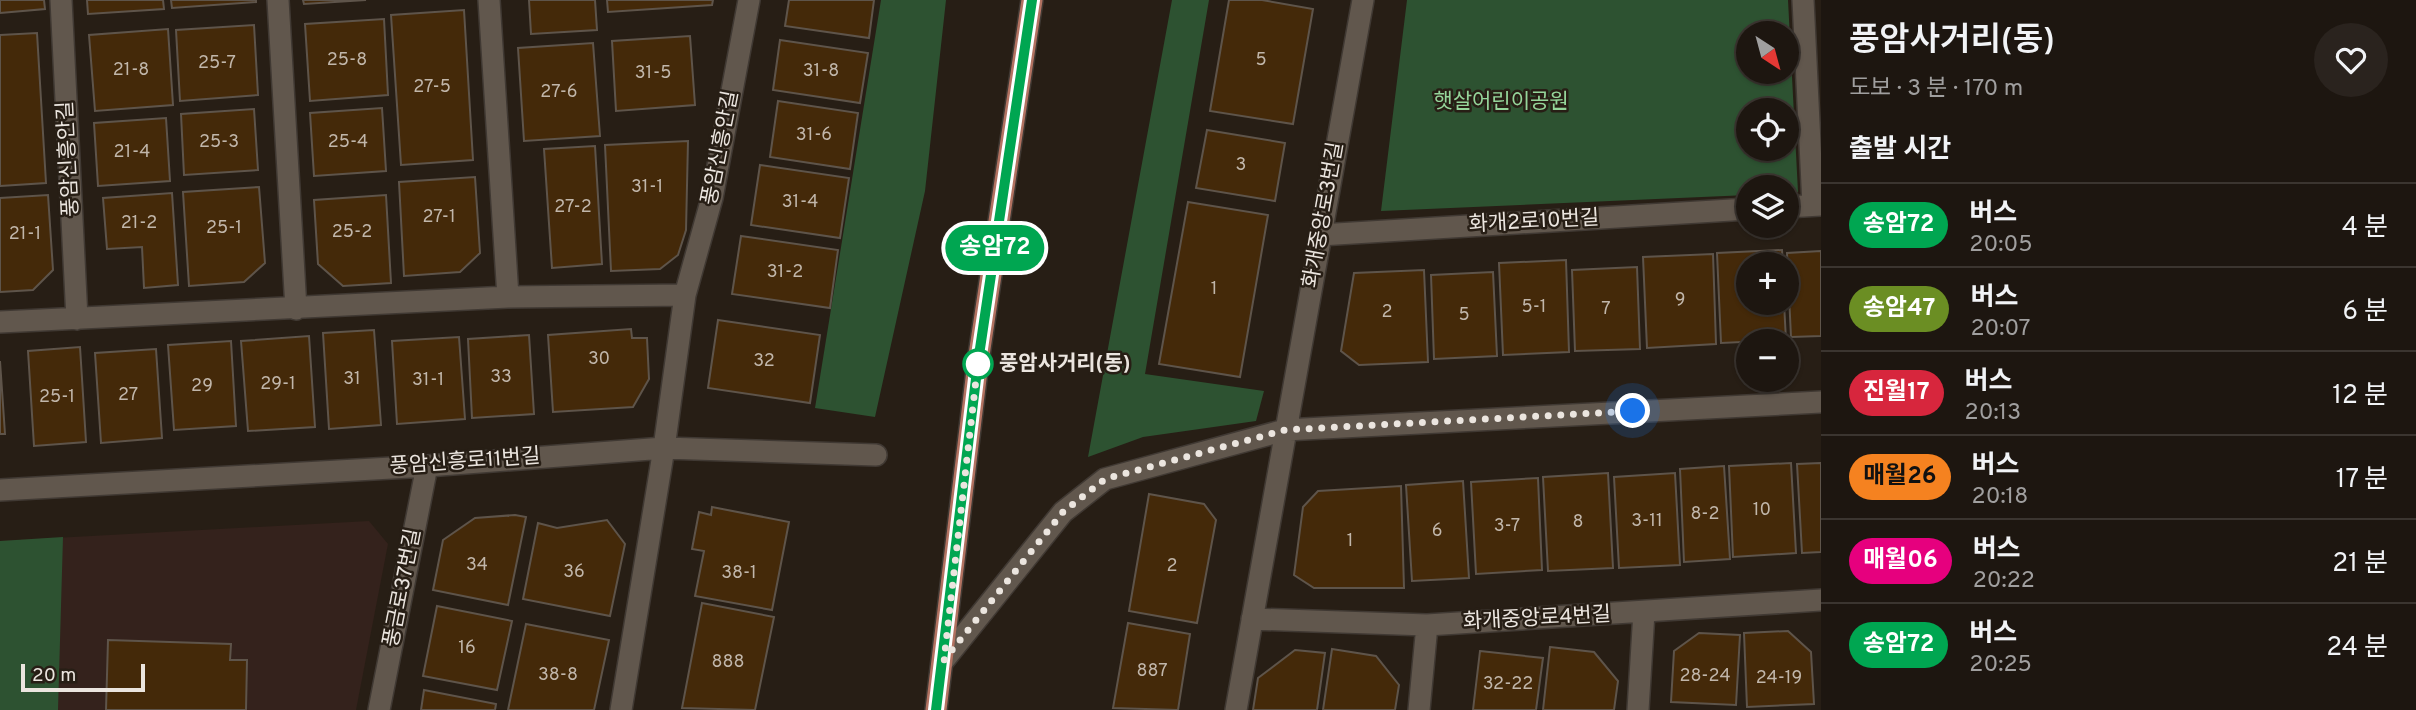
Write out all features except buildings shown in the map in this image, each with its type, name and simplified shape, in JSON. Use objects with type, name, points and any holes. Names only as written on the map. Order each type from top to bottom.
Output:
[{"type":"main road","points":[[936,710],[978,362],[1032,0]]},
{"type":"street","name":"풍암신흥안길","points":[[61,0],[77,319]]},
{"type":"street","points":[[278,0],[296,309]]},
{"type":"street","points":[[489,0],[508,297]]},
{"type":"street","name":"풍암신흥안길","points":[[664,448],[685,295],[712,198],[749,0]]},
{"type":"street","name":"화개중앙로3번길","points":[[1285,430],[1363,0]]},
{"type":"street","points":[[1799,206],[1817,205],[1803,0]]},
{"type":"street","name":"화개2로10번길","points":[[1320,235],[1736,210]]},
{"type":"street","points":[[0,322],[508,297],[685,295]]},
{"type":"street","points":[[944,660],[1063,512],[1105,479],[1285,430],[1821,402]]},
{"type":"street","points":[[1236,710],[1285,430]]},
{"type":"street","points":[[621,710],[664,448]]},
{"type":"street","name":"풍암신흥로11번길","points":[[0,490],[427,466],[664,448],[876,455]]},
{"type":"street","name":"풍금로37번길","points":[[379,710],[427,466]]},
{"type":"street","name":"화개중앙로4번길","points":[[1252,619],[1427,625],[1821,600]]},
{"type":"street","points":[[1638,710],[1644,612]]},
{"type":"street","points":[[1419,710],[1427,625]]},
{"type":"shaded area","points":[[369,521],[388,544],[356,710],[0,710],[0,541]]},
{"type":"green space","points":[[881,0],[946,0],[925,191],[875,417],[815,408]]},
{"type":"green space","points":[[1172,0],[1209,0],[1145,374],[1264,391],[1256,421],[1143,437],[1088,457]]},
{"type":"green space","name":"햇살어린이공원","points":[[1407,0],[1788,0],[1789,21],[1736,21],[1736,84],[1792,84],[1793,98],[1736,98],[1736,161],[1796,161],[1797,175],[1736,175],[1736,196],[1381,211]]},
{"type":"green space","points":[[63,537],[58,710],[0,710],[0,541]]},
{"type":"bus line","name":"송암72","points":[[936,710],[978,362],[1032,0]]},
{"type":"place","name":"풍암사거리(동)","points":[[978,364]]},
{"type":"route","points":[[978,364],[944,660],[1063,512],[1105,479],[1285,430],[1633,411]]}]
